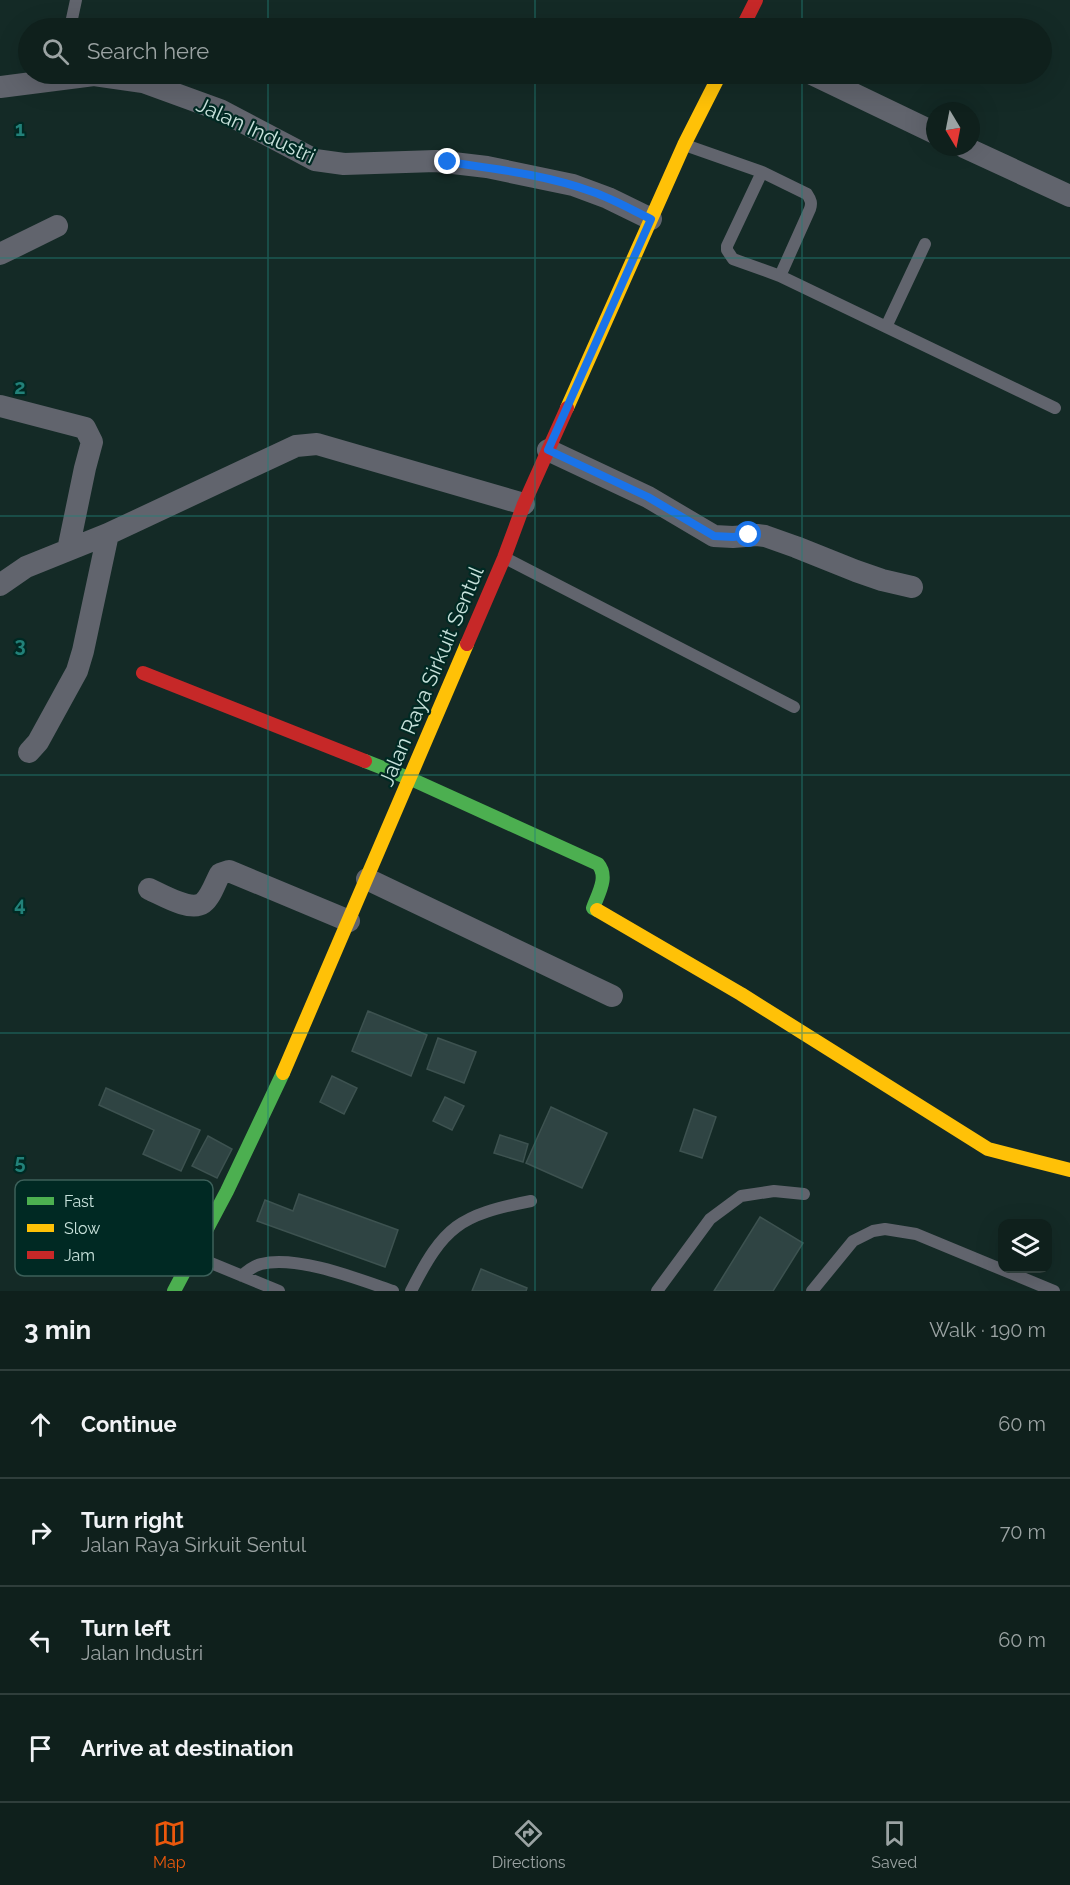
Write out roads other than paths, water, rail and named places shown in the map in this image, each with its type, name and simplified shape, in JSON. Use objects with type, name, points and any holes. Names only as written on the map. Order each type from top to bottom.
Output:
[{"type":"main road","points":[[747,18],[756,0]]},
{"type":"main road","name":"Jalan Raya Sirkuit Sentul","points":[[213,1218],[249,1146],[324,982],[504,558],[524,504],[684,145],[715,84]]},
{"type":"main road","points":[[143,673],[411,779],[598,864],[603,869],[604,875],[593,908],[741,994],[988,1149],[1070,1170]]},
{"type":"main road","name":"Jalan Raya Sirkuit Sentul","points":[[174,1291],[183,1276]]},
{"type":"street","name":"Jalan Industri","points":[[0,87],[18,84]]},
{"type":"street","name":"Jalan Industri","points":[[148,84],[220,110],[307,156],[325,162],[362,164],[436,162],[487,167],[573,185],[608,198],[651,219]]},
{"type":"street","points":[[833,84],[926,129]]},
{"type":"street","points":[[980,154],[1070,196]]},
{"type":"street","points":[[0,254],[57,226]]},
{"type":"street","points":[[0,406],[85,428],[89,434],[92,442],[68,550]]},
{"type":"street","points":[[0,585],[26,567],[108,534],[296,446],[317,444],[524,504]]},
{"type":"street","points":[[548,450],[648,497],[714,536],[765,536],[856,571],[912,587]]},
{"type":"street","points":[[29,752],[38,742],[77,671],[108,534]]},
{"type":"street","points":[[149,889],[184,905],[195,906],[202,903],[208,896],[220,874],[229,871],[349,921]]},
{"type":"street","points":[[367,879],[612,996]]},
{"type":"lane","points":[[72,18],[76,0]]},
{"type":"lane","points":[[684,145],[762,172],[807,194],[812,202],[780,276]]},
{"type":"lane","points":[[762,172],[727,246],[733,260],[780,276],[1055,408]]},
{"type":"lane","points":[[886,327],[925,244]]},
{"type":"lane","points":[[504,558],[794,707]]},
{"type":"lane","points":[[657,1291],[710,1219],[741,1196],[774,1191],[804,1194]]},
{"type":"lane","points":[[411,1291],[444,1237],[457,1226],[471,1217],[500,1207],[531,1201]]},
{"type":"lane","points":[[812,1291],[853,1241],[864,1234],[885,1229],[916,1234],[1054,1291]]},
{"type":"lane","points":[[213,1264],[279,1291]]},
{"type":"lane","points":[[242,1276],[261,1264],[302,1264],[336,1272],[393,1291]]}]
